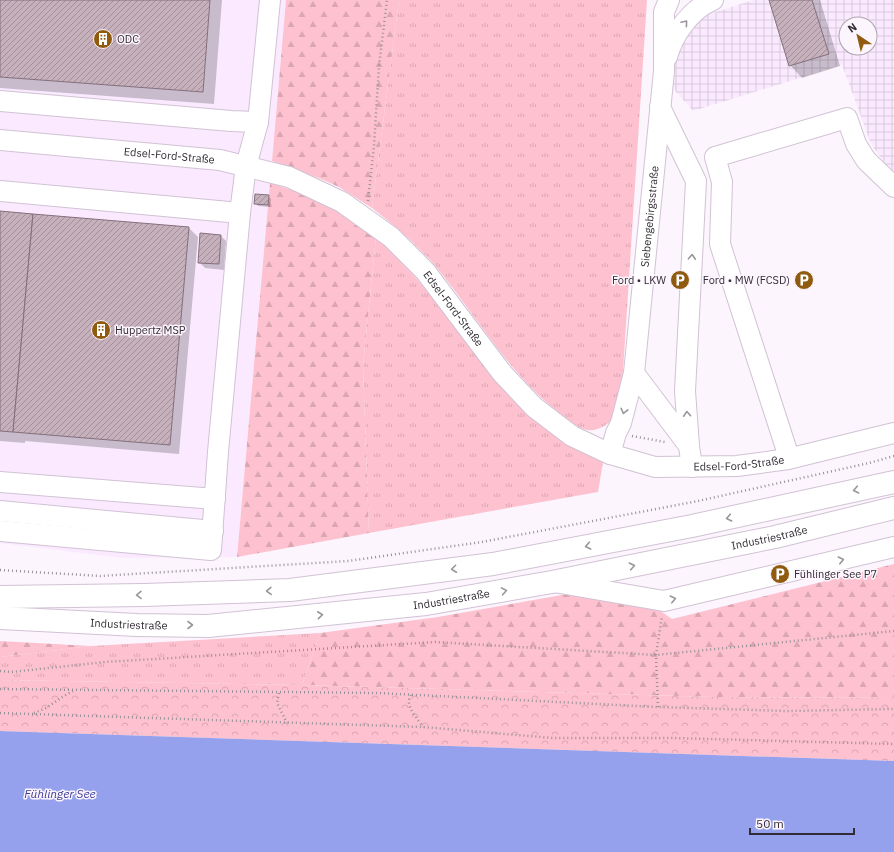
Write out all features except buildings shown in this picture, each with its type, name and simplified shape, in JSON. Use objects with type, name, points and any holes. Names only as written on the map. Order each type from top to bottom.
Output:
[{"type":"highway","name":"Industriestraße","points":[[0,602],[136,595],[290,590],[493,564],[692,526],[894,482]]},
{"type":"highway","name":"Industriestraße","points":[[0,602],[137,625],[208,626],[403,607],[552,582],[775,537],[894,508]]},
{"type":"highway","points":[[0,633],[76,634],[137,625]]},
{"type":"street","points":[[0,531],[211,550],[218,452],[240,213],[246,166],[258,122],[270,0]]},
{"type":"street","points":[[664,71],[664,12],[669,0]]},
{"type":"street","points":[[664,71],[668,52],[679,29],[694,11],[713,0]]},
{"type":"street","name":"Siebengebirgsstraße","points":[[610,454],[616,433],[622,423],[634,373],[664,71]]},
{"type":"street","points":[[0,101],[258,122]]},
{"type":"street","points":[[660,107],[696,181],[685,391],[692,467]]},
{"type":"street","points":[[788,459],[772,404],[720,244],[722,182],[715,158],[847,118],[856,144],[866,160],[894,187]]},
{"type":"street","name":"Edsel-Ford-Straße","points":[[0,140],[220,160],[288,177],[342,202],[391,237],[426,271],[502,372],[534,406],[572,436],[610,454],[655,467],[737,466],[788,459],[894,433]]},
{"type":"street","points":[[0,192],[240,213]]},
{"type":"street","points":[[634,373],[689,446]]},
{"type":"street","points":[[0,482],[215,499]]},
{"type":"street","points":[[0,511],[212,531]]},
{"type":"street","points":[[552,582],[664,601],[894,547]]},
{"type":"path","points":[[367,208],[374,146],[379,66],[387,0]]},
{"type":"path","points":[[616,433],[689,446]]},
{"type":"path","points":[[0,570],[100,576],[348,561],[482,542],[683,504],[869,463],[894,456]]},
{"type":"path","points":[[658,707],[656,655],[664,601]]},
{"type":"path","points":[[0,671],[11,672],[105,662],[435,642],[656,655],[894,632]]},
{"type":"path","points":[[0,689],[378,693],[658,707],[787,711],[894,709]]},
{"type":"path","points":[[34,714],[71,692],[78,690]]},
{"type":"path","points":[[279,693],[277,703],[287,723]]},
{"type":"path","points":[[411,695],[408,702],[409,706],[423,727]]},
{"type":"path","points":[[0,713],[423,727],[553,738],[674,738],[894,744]]},
{"type":"shaded area","points":[[0,0],[286,0],[237,557],[122,558],[0,543]]},
{"type":"shaded area","points":[[753,0],[894,0],[894,173],[889,169],[871,144],[842,65],[693,111],[669,84],[679,47],[703,16]]},
{"type":"green space","points":[[286,0],[399,0],[372,208],[339,187],[272,161]]},
{"type":"green space","points":[[399,0],[647,0],[623,371],[617,417],[595,430],[580,428],[544,400],[511,365],[434,264],[392,224],[372,208]]},
{"type":"green space","points":[[270,183],[323,203],[340,212],[376,237],[363,365],[369,533],[237,557]]},
{"type":"green space","points":[[376,237],[416,278],[525,411],[561,440],[603,462],[598,492],[369,533],[363,365]]},
{"type":"green space","points":[[894,564],[894,698],[713,697],[302,685],[320,633],[438,617],[573,593],[655,607],[672,619]]},
{"type":"green space","points":[[320,633],[302,685],[0,680],[0,657],[91,646]]},
{"type":"green space","points":[[0,641],[91,646],[0,657]]},
{"type":"green space","points":[[0,680],[302,685],[713,697],[894,698],[894,761],[0,731]]},
{"type":"water","name":"Fühlinger See","points":[[0,731],[894,761],[894,852],[0,852]]},
{"type":"place","name":"ODC","points":[[103,39]]},
{"type":"place","name":"Ford • LKW","points":[[680,280]]},
{"type":"place","name":"Ford • MW (FCSD)","points":[[804,280]]},
{"type":"place","name":"Huppertz MSP","points":[[101,330]]},
{"type":"place","name":"Fühlinger See P7","points":[[780,574]]}]
